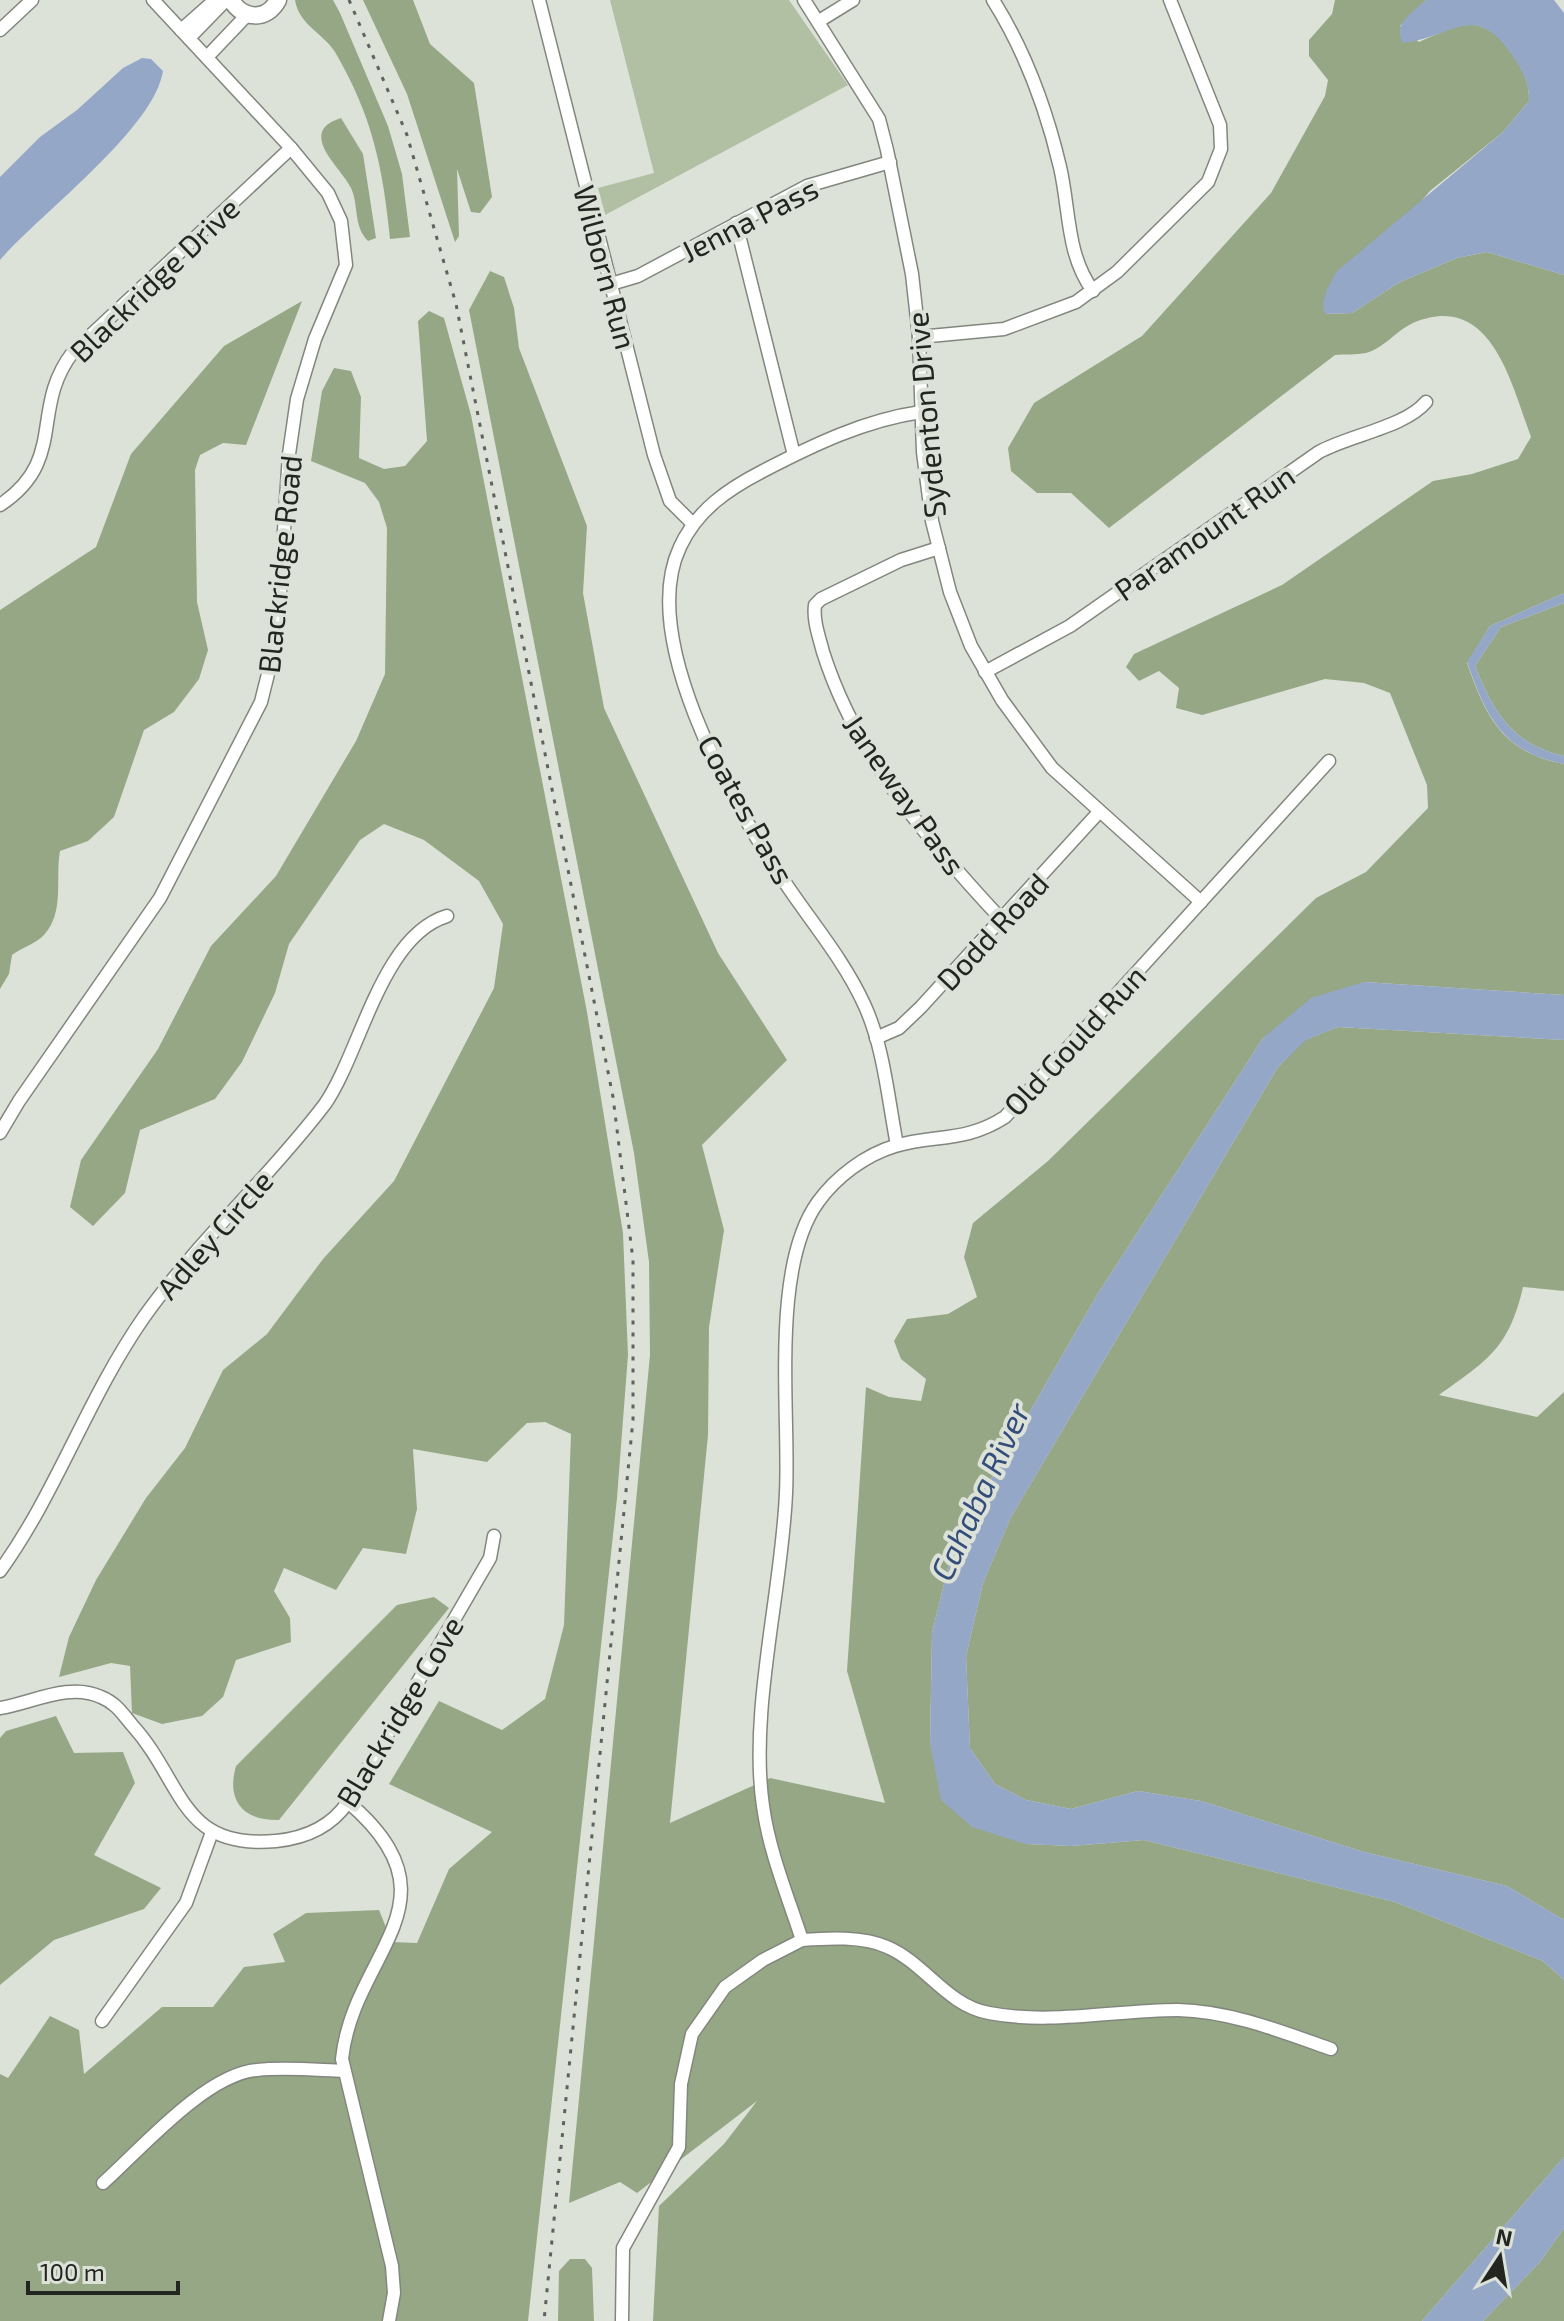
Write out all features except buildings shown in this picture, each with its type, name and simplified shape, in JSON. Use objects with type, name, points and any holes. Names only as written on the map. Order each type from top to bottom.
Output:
[{"type":"street","points":[[0,30],[32,0]]},
{"type":"street","name":"Blackridge Road","points":[[0,1133],[160,898],[253,720],[267,686],[277,638],[289,454],[297,399],[315,339],[346,265],[344,235],[335,206],[291,148],[153,0]]},
{"type":"street","points":[[185,34],[215,0]]},
{"type":"street","points":[[185,34],[229,0],[247,15]]},
{"type":"street","points":[[207,57],[247,15],[267,13],[278,0]]},
{"type":"street","name":"Wilborn Run","points":[[539,0],[661,478],[670,501],[693,524]]},
{"type":"street","name":"Sydenton Drive","points":[[804,0],[879,119],[890,162],[912,274],[919,337],[925,475],[939,548],[959,620],[985,672],[1052,768],[1201,902]]},
{"type":"street","points":[[819,21],[853,0]]},
{"type":"street","points":[[993,0],[1021,50],[1046,117],[1064,185],[1073,253],[1093,291]]},
{"type":"street","points":[[919,337],[1025,324],[1093,291],[1202,190],[1218,160],[1222,138],[1218,116],[1173,1]]},
{"type":"street","name":"Blackridge Drive","points":[[0,505],[23,488],[38,468],[54,382],[73,352],[291,148]]},
{"type":"street","name":"Jenna Pass","points":[[611,284],[638,276],[807,186],[890,162]]},
{"type":"street","points":[[736,223],[794,455]]},
{"type":"street","name":"Paramount Run","points":[[985,672],[1070,626],[1319,452],[1362,432],[1407,418],[1426,402]]},
{"type":"street","name":"Coates Pass","points":[[897,1145],[876,1038],[865,1005],[844,968],[755,836],[703,735],[679,662],[669,612],[669,586],[675,562],[693,524],[724,493],[794,455],[883,419],[921,412]]},
{"type":"street","name":"Janeway Pass","points":[[939,548],[901,560],[821,599],[815,605],[815,626],[841,700],[874,760],[934,845],[1002,920]]},
{"type":"street","name":"Old Gould Run","points":[[802,1940],[763,1808],[759,1758],[786,1493],[785,1400],[790,1307],[801,1233],[819,1201],[853,1167],[897,1145],[966,1134],[1005,1117],[1329,761]]},
{"type":"street","name":"Dodd Road","points":[[876,1038],[899,1028],[1099,812]]},
{"type":"street","name":"Adley Circle","points":[[0,1571],[23,1536],[111,1369],[144,1316],[325,1104],[344,1073],[373,998],[387,972],[428,925],[447,916]]},
{"type":"street","name":"Blackridge Cove","points":[[212,1832],[235,1841],[286,1840],[324,1827],[348,1802],[490,1558],[494,1536]]},
{"type":"street","points":[[0,1708],[69,1692],[90,1692],[104,1698],[117,1706],[146,1739],[188,1811],[198,1823],[212,1832],[186,1903],[102,2021]]},
{"type":"street","points":[[348,1802],[379,1828],[399,1865],[401,1900],[347,2031],[342,2059],[392,2266],[394,2293],[389,2321]]},
{"type":"street","points":[[622,2321],[623,2248],[679,2147],[681,2084],[692,2034],[725,1987],[763,1960],[802,1940],[831,1938],[887,1947],[956,2000],[985,2012],[1026,2018],[1181,2010],[1265,2025],[1331,2049]]},
{"type":"street","points":[[103,2183],[206,2092],[227,2079],[255,2070],[344,2071]]},
{"type":"green space","points":[[295,0],[333,0],[340,13],[388,126],[402,174],[410,237],[390,239],[384,188],[367,120],[335,52],[301,16]]},
{"type":"green space","points":[[363,0],[413,0],[430,44],[474,83],[492,197],[480,213],[471,212],[457,169],[459,236],[455,242],[407,94]]},
{"type":"green space","points":[[610,0],[789,0],[848,85],[605,215],[598,188],[654,173]]},
{"type":"green space","points":[[1335,0],[1426,0],[1400,26],[1419,42],[1459,27],[1480,27],[1501,40],[1527,81],[1529,101],[1503,132],[1430,191],[1325,314],[1352,313],[1400,282],[1457,258],[1487,252],[1564,275],[1564,593],[1490,626],[1467,663],[1481,700],[1499,729],[1525,751],[1564,764],[1564,995],[1364,982],[1263,1038],[1097,1295],[954,1543],[932,1633],[930,1744],[1026,1844],[1071,1846],[1144,1840],[1395,1902],[1543,1961],[1564,1980],[1564,2157],[1422,2321],[653,2321],[659,2206],[724,2144],[757,2101],[637,2193],[620,2182],[569,2203],[650,1355],[649,1262],[634,1153],[469,310],[490,271],[504,277],[514,308],[519,348],[587,526],[583,593],[604,708],[718,953],[787,1060],[702,1145],[724,1230],[709,1327],[708,1435],[670,1823],[770,1778],[885,1803],[847,1671],[866,1387],[889,1397],[921,1401],[926,1379],[901,1359],[894,1341],[907,1319],[948,1314],[977,1297],[964,1257],[973,1223],[1048,1161],[1316,898],[1366,872],[1428,808],[1427,785],[1390,693],[1364,683],[1325,679],[1202,715],[1176,708],[1179,688],[1159,671],[1139,681],[1126,667],[1134,654],[1282,585],[1433,481],[1472,474],[1518,459],[1531,437],[1494,347],[1479,330],[1462,319],[1440,316],[1413,323],[1372,351],[1335,355],[1109,528],[1071,493],[1037,493],[1011,471],[1008,448],[1034,403],[1142,336],[1271,193],[1325,96],[1328,80],[1309,56],[1309,40],[1332,14]]},
{"type":"green space","points":[[341,118],[363,154],[376,238],[368,241],[360,229],[351,188],[322,141],[322,132],[328,124]]},
{"type":"green space","points":[[302,301],[246,445],[223,443],[200,455],[195,470],[197,602],[208,650],[199,679],[174,712],[144,730],[114,817],[88,841],[60,851],[57,906],[51,926],[41,938],[12,955],[9,974],[0,989],[0,610],[96,547],[131,454],[224,346]]},
{"type":"green space","points":[[429,311],[444,318],[471,415],[587,1012],[623,1233],[628,1355],[617,1498],[528,2321],[0,2321],[0,2074],[8,2078],[50,2016],[79,2030],[84,2074],[162,2007],[213,2007],[244,1967],[285,1962],[273,1934],[306,1913],[379,1910],[392,1942],[417,1943],[449,1869],[492,1832],[389,1784],[439,1701],[502,1730],[545,1699],[564,1625],[571,1434],[545,1422],[527,1423],[487,1462],[413,1449],[417,1509],[406,1554],[363,1548],[336,1590],[284,1568],[274,1591],[290,1618],[291,1642],[236,1660],[223,1697],[202,1716],[162,1724],[132,1713],[130,1666],[111,1663],[59,1677],[69,1637],[96,1580],[146,1498],[185,1448],[223,1370],[267,1334],[323,1259],[394,1181],[494,988],[503,924],[479,881],[424,840],[384,824],[360,840],[289,944],[275,993],[242,1062],[215,1099],[140,1130],[125,1193],[93,1226],[70,1207],[81,1160],[158,1049],[211,946],[276,876],[356,741],[385,674],[387,528],[379,502],[365,483],[311,461],[322,391],[334,368],[351,371],[361,397],[359,458],[384,469],[405,466],[427,441],[418,321]]},
{"type":"green space","points":[[1564,603],[1564,756],[1531,743],[1507,724],[1475,666],[1501,627]]},
{"type":"green space","points":[[1338,1027],[1564,1040],[1564,1291],[1523,1287],[1511,1325],[1494,1351],[1439,1395],[1537,1417],[1564,1392],[1564,1920],[1507,1886],[1364,1852],[1201,1801],[1138,1791],[1071,1809],[1026,1800],[995,1784],[970,1748],[966,1656],[983,1583],[1011,1517],[1278,1067],[1305,1040]]},
{"type":"green space","points":[[434,1597],[449,1608],[279,1820],[247,1813],[240,1806],[233,1789],[236,1766],[397,1605]]},
{"type":"green space","points":[[56,1716],[74,1753],[123,1752],[135,1783],[94,1855],[161,1888],[144,1909],[54,1940],[0,1985],[0,1738],[6,1731]]},
{"type":"green space","points":[[1564,2228],[1564,2321],[1483,2321],[1540,2262]]},
{"type":"green space","points":[[570,2259],[585,2259],[592,2268],[594,2321],[558,2321],[559,2271]]},
{"type":"water","points":[[1426,0],[1554,0],[1564,13],[1564,275],[1487,252],[1457,258],[1400,282],[1352,313],[1325,314],[1324,298],[1336,272],[1503,132],[1529,101],[1527,82],[1512,55],[1486,29],[1474,25],[1462,26],[1403,43],[1400,36],[1402,24]]},
{"type":"water","points":[[142,58],[151,59],[163,71],[155,94],[140,118],[94,170],[0,260],[0,177],[40,137],[77,110],[123,68]]},
{"type":"water","points":[[1564,593],[1564,603],[1501,627],[1475,666],[1507,724],[1531,743],[1564,756],[1564,764],[1525,751],[1499,729],[1481,699],[1467,662],[1490,626]]},
{"type":"water","points":[[1364,982],[1564,995],[1564,1040],[1338,1027],[1306,1040],[1278,1067],[1011,1517],[983,1583],[966,1656],[970,1748],[995,1784],[1026,1800],[1071,1809],[1138,1791],[1201,1801],[1364,1852],[1507,1886],[1564,1920],[1564,1980],[1543,1961],[1395,1902],[1144,1840],[1071,1846],[1025,1844],[972,1827],[941,1800],[930,1744],[932,1633],[954,1543],[1097,1295],[1263,1038],[1311,998]]},
{"type":"water","points":[[1564,2157],[1564,2228],[1540,2262],[1483,2321],[1422,2321]]},
{"type":"railway","points":[[349,0],[407,135],[456,304],[613,1097],[633,1260],[633,1420],[544,2321]]},
{"type":"water label","name":"Cahaba River","points":[[979,1491]]}]
